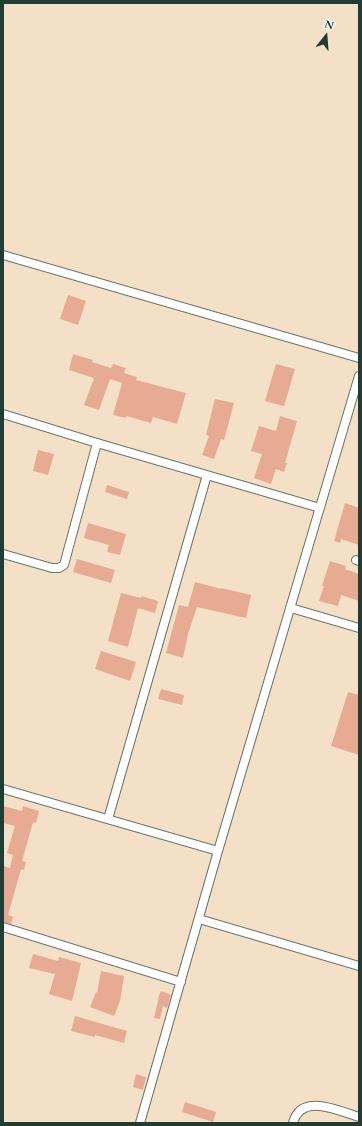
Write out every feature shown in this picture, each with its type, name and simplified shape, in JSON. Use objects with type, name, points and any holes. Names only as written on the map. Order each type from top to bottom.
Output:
[{"type":"street","points":[[3,255],[359,358]]},
{"type":"street","points":[[140,1123],[218,852],[359,376]]},
{"type":"street","points":[[3,414],[320,508]]},
{"type":"street","points":[[3,554],[52,568],[59,568],[64,565],[97,443]]},
{"type":"street","points":[[108,819],[207,475]]},
{"type":"street","points":[[291,608],[359,628]]},
{"type":"street","points":[[3,789],[218,852]]},
{"type":"street","points":[[199,919],[359,966]]},
{"type":"street","points":[[3,927],[181,982]]},
{"type":"street","points":[[292,1123],[296,1114],[306,1106],[314,1105],[359,1117]]},
{"type":"building","points":[[68,295],[86,301],[78,325],[60,319]]},
{"type":"building","points":[[73,354],[93,360],[92,362],[111,368],[113,364],[126,368],[124,373],[137,377],[136,380],[186,393],[177,424],[153,417],[151,423],[126,416],[126,418],[113,415],[122,383],[110,379],[99,410],[84,405],[94,378],[69,370]]},
{"type":"building","points":[[276,364],[295,369],[284,406],[265,401]]},
{"type":"building","points":[[215,399],[234,403],[224,440],[221,439],[214,459],[202,455],[209,436],[206,435]]},
{"type":"building","points":[[280,416],[297,421],[285,463],[287,463],[284,472],[276,469],[271,484],[254,478],[262,454],[251,451],[259,426],[276,431]]},
{"type":"building","points":[[38,450],[54,454],[48,475],[33,471]]},
{"type":"building","points":[[107,485],[129,492],[127,499],[105,492]]},
{"type":"building","points":[[345,503],[359,508],[359,545],[341,539],[340,543],[334,541]]},
{"type":"building","points":[[88,523],[126,534],[120,555],[107,552],[109,545],[84,538]]},
{"type":"building","points":[[77,559],[115,570],[111,583],[73,572]]},
{"type":"building","points":[[330,561],[346,566],[345,569],[359,574],[359,601],[341,595],[338,606],[319,601]]},
{"type":"building","points":[[195,582],[251,595],[246,618],[197,607],[188,634],[183,658],[166,653],[179,605],[188,607]]},
{"type":"building","points":[[121,593],[141,598],[142,596],[158,601],[155,613],[138,608],[128,647],[108,641]]},
{"type":"building","points":[[101,651],[136,662],[130,681],[95,669]]},
{"type":"building","points":[[161,689],[184,695],[182,705],[158,699]]},
{"type":"building","points":[[348,692],[359,695],[359,755],[331,746]]},
{"type":"building","points":[[3,806],[22,811],[23,806],[39,811],[36,823],[33,822],[22,861],[26,862],[24,870],[21,869],[8,915],[13,917],[11,924],[3,922],[3,866],[10,868],[13,855],[7,853],[15,826],[3,823]]},
{"type":"building","points":[[33,954],[58,961],[59,957],[81,963],[72,1001],[49,994],[55,974],[29,968]]},
{"type":"building","points":[[101,971],[124,976],[120,1001],[114,1016],[90,1007],[96,992],[97,993]]},
{"type":"building","points":[[161,991],[171,995],[167,1008],[163,1006],[160,1019],[154,1018]]},
{"type":"building","points":[[75,1016],[127,1031],[124,1043],[95,1035],[95,1037],[71,1031]]},
{"type":"building","points":[[136,1074],[146,1077],[143,1090],[133,1087]]},
{"type":"building","points":[[185,1102],[216,1112],[213,1122],[182,1112]]}]
